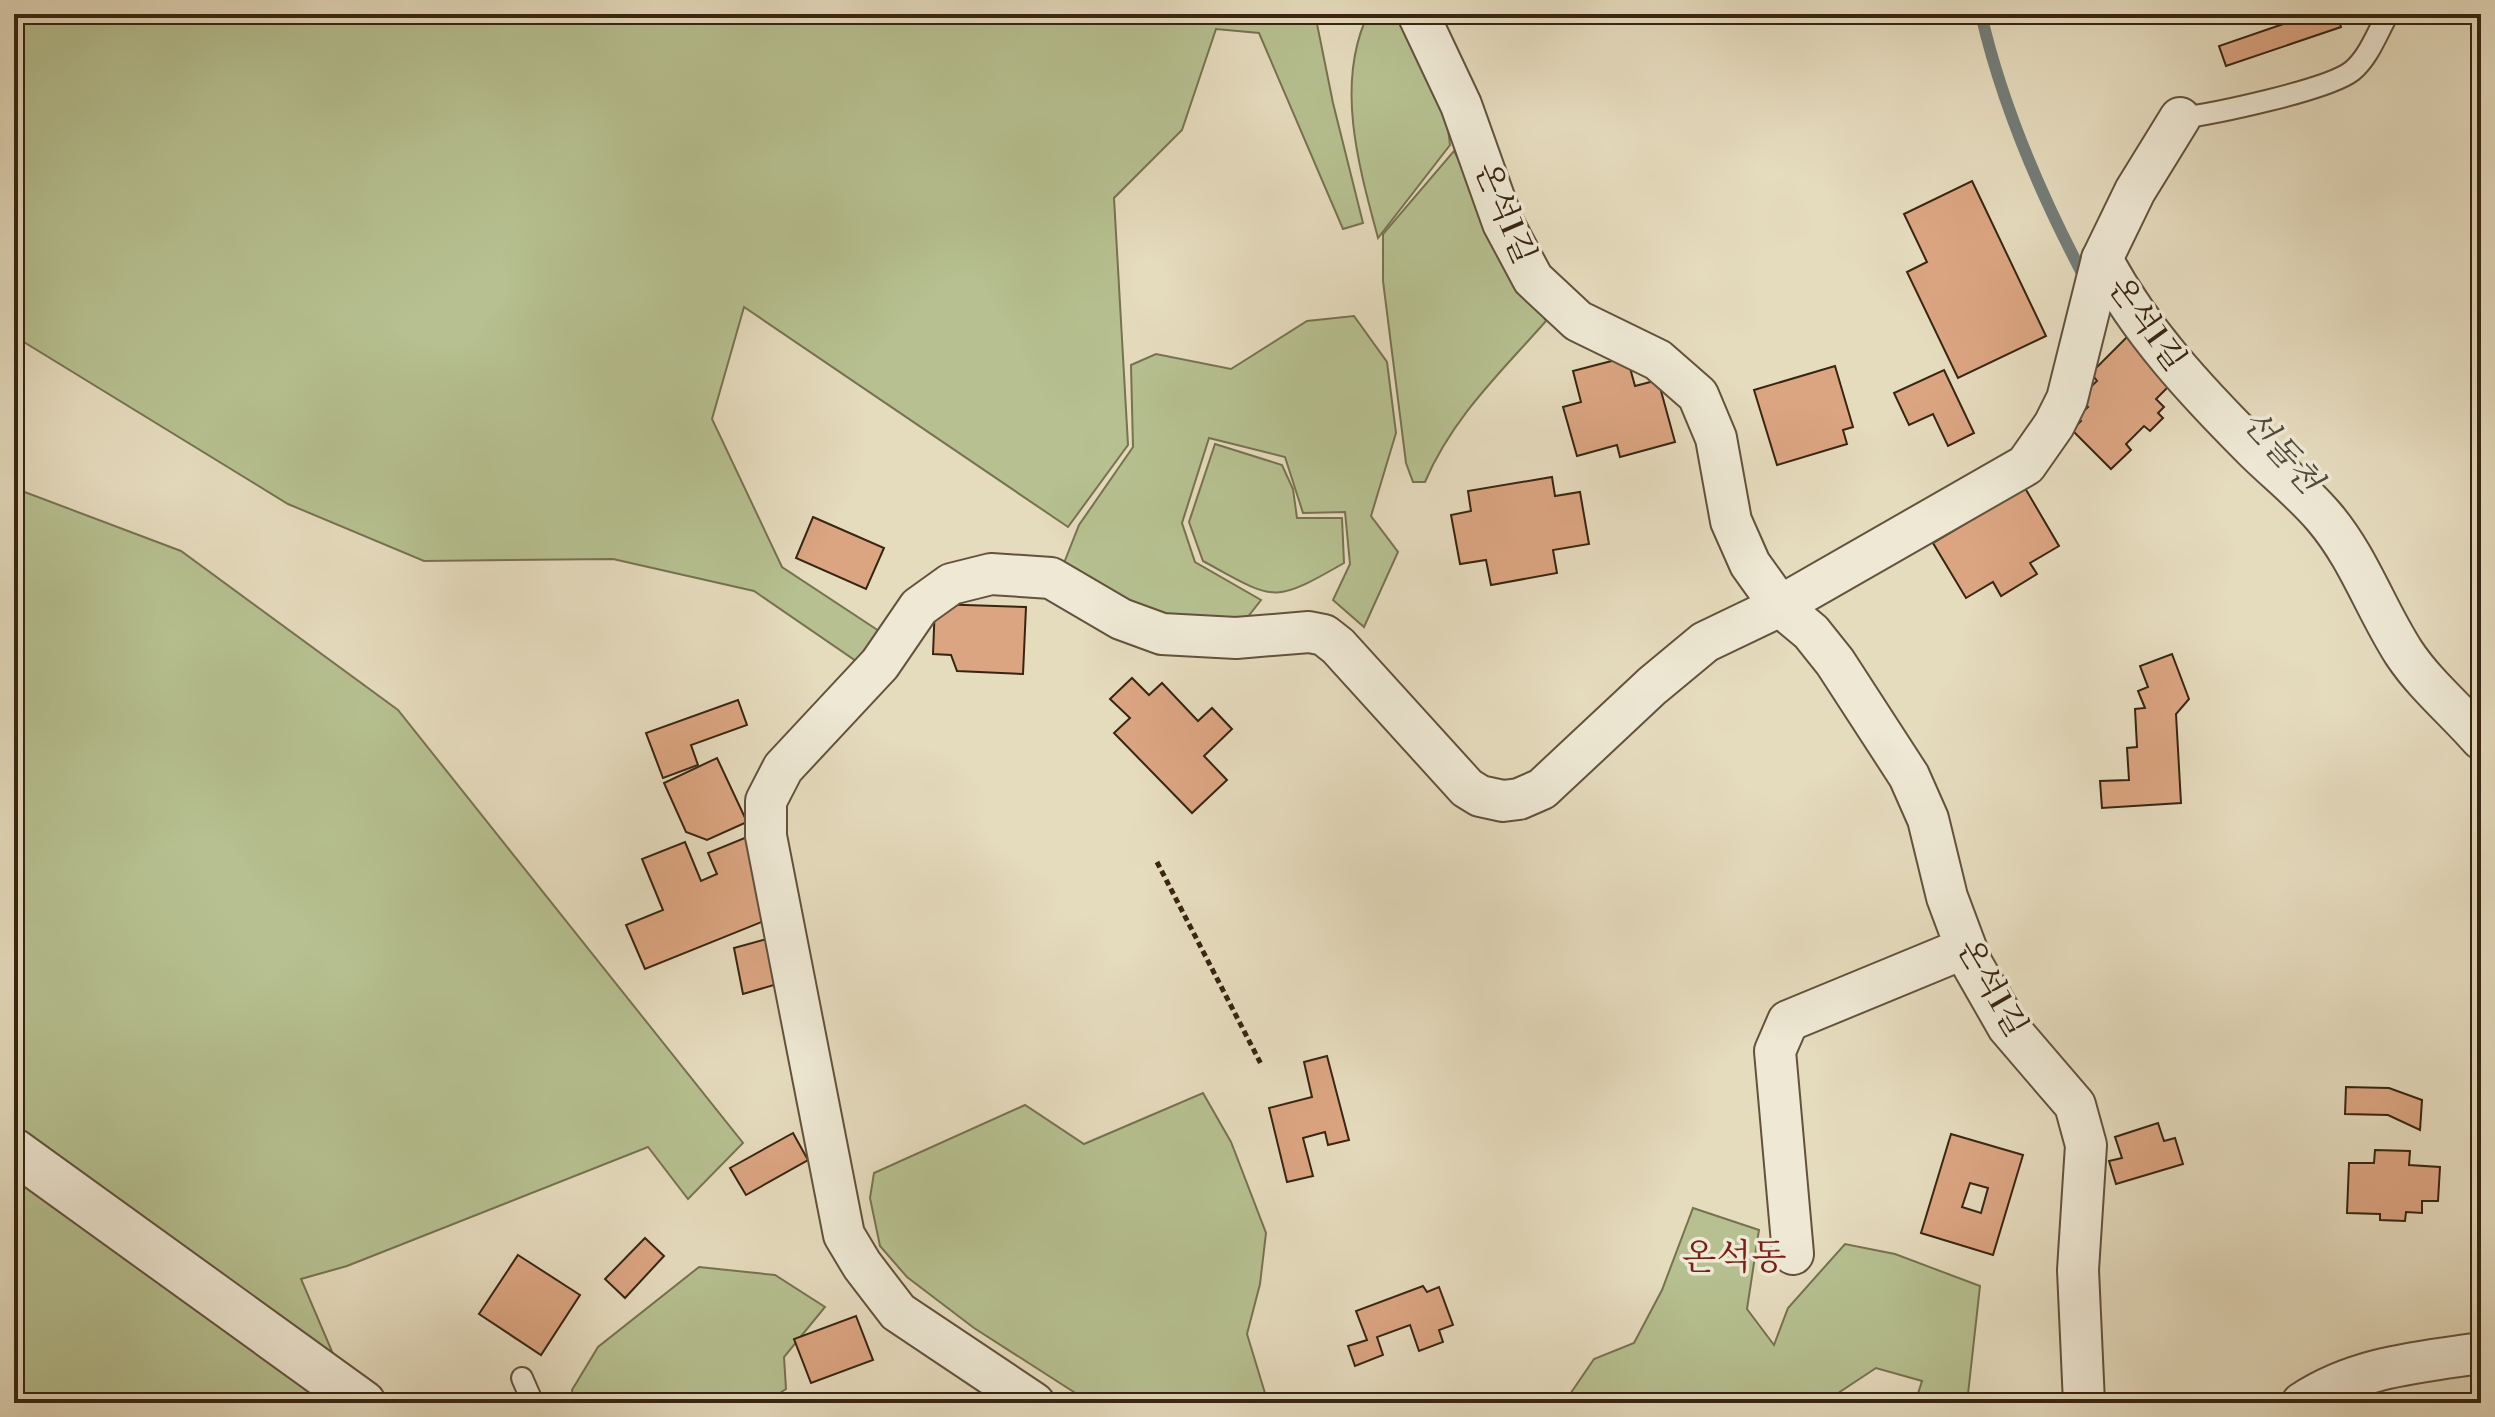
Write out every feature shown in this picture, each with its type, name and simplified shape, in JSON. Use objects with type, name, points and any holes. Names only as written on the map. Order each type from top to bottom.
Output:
[{"type":"street","name":"온석1길","points":[[1418,14],[1461,105],[1497,208],[1527,269],[1545,293],[1569,314],[1658,360],[1698,395],[1716,438],[1736,535],[1750,564],[1780,606],[1811,632],[1835,662],[1909,776],[1934,836],[1947,897],[1965,948],[2008,1027],[2069,1096],[2082,1126],[2086,1168],[2078,1270],[2084,1403]]},
{"type":"street","points":[[2102,259],[2135,191],[2180,118]]},
{"type":"street","name":"온석1길","points":[[1780,606],[2026,465],[2049,433],[2067,399],[2102,259]]},
{"type":"street","name":"온석1길","points":[[2102,259],[2122,297],[2171,359],[2214,409],[2323,516],[2364,576],[2406,655],[2424,680],[2481,739]]},
{"type":"street","points":[[1034,1403],[898,1312],[862,1265],[844,1235],[766,836],[766,801],[783,768],[880,664],[919,607],[951,584],[982,576],[1007,574],[1058,580],[1121,619],[1162,634],[1236,638],[1318,633],[1338,646],[1467,788],[1486,798],[1506,801],[1523,798],[1555,780],[1652,686],[1705,642],[1780,606]]},
{"type":"street","points":[[1793,1254],[1775,1051],[1788,1021],[1965,948]]},
{"type":"street","points":[[14,1151],[363,1403]]},
{"type":"street","points":[[2302,1403],[2353,1376],[2481,1353]]},
{"type":"lane","points":[[2180,118],[2213,114],[2342,77],[2362,60],[2388,14]]},
{"type":"lane","points":[[522,1378],[533,1403]]},
{"type":"path","points":[[1157,862],[1262,1066]]},
{"type":"green space","points":[[14,14],[1315,14],[1363,223],[1343,229],[1259,33],[1216,29],[1182,130],[1114,198],[1128,445],[1068,527],[744,307],[712,419],[782,567],[879,631],[859,663],[754,591],[613,559],[424,561],[288,504],[14,336]]},
{"type":"green space","points":[[1389,14],[1416,35],[1445,104],[1450,145],[1378,238],[1358,158],[1352,74],[1356,47],[1365,21]]},
{"type":"green space","points":[[1454,151],[1546,321],[1463,416],[1425,482],[1413,482],[1406,463],[1383,281],[1383,234]]},
{"type":"green space","points":[[1354,316],[1387,362],[1396,433],[1371,516],[1398,552],[1364,627],[1333,600],[1350,564],[1345,512],[1303,513],[1285,457],[1209,438],[1182,523],[1195,562],[1261,600],[1236,632],[1154,618],[1064,563],[1079,525],[1133,447],[1131,365],[1156,354],[1231,369],[1307,321]]},
{"type":"green space","points":[[1215,444],[1282,465],[1293,489],[1297,518],[1342,518],[1344,563],[1301,586],[1273,592],[1245,584],[1203,561],[1189,522]]},
{"type":"green space","points":[[14,488],[181,551],[398,710],[743,1143],[688,1199],[648,1147],[347,1266],[301,1279],[354,1403],[14,1403]]},
{"type":"green space","points":[[1203,1093],[1231,1142],[1266,1233],[1260,1284],[1247,1334],[1268,1403],[1091,1403],[974,1328],[907,1277],[880,1246],[870,1198],[874,1173],[1025,1105],[1084,1144]]},
{"type":"green space","points":[[1693,1208],[1759,1230],[1747,1309],[1774,1345],[1788,1308],[1845,1244],[1895,1254],[1980,1286],[1967,1403],[1915,1403],[1922,1381],[1876,1368],[1823,1403],[1564,1403],[1594,1359],[1634,1343],[1662,1290]]},
{"type":"green space","points":[[699,1267],[775,1275],[825,1307],[784,1357],[786,1389],[764,1403],[574,1403],[572,1390],[598,1347]]},
{"type":"building","points":[[2287,14],[2337,14],[2341,27],[2226,66],[2219,46],[2289,22]]},
{"type":"building","points":[[1972,181],[2046,336],[1958,378],[1907,272],[1927,262],[1904,214]]},
{"type":"building","points":[[2129,335],[2169,386],[2156,399],[2164,407],[2158,413],[2163,418],[2150,431],[2144,426],[2126,444],[2131,450],[2111,469],[2072,430],[2081,421],[2077,417],[2088,407],[2079,398],[2097,381],[2091,373]]},
{"type":"building","points":[[1627,357],[1635,386],[1658,380],[1675,442],[1620,457],[1617,445],[1577,456],[1563,407],[1581,402],[1573,371]]},
{"type":"building","points":[[1835,366],[1853,427],[1843,430],[1847,444],[1777,465],[1754,390]]},
{"type":"building","points":[[1944,370],[1974,433],[1948,446],[1933,414],[1909,425],[1894,393]]},
{"type":"building","points":[[1552,477],[1555,496],[1580,492],[1589,544],[1553,550],[1557,573],[1491,585],[1486,560],[1460,564],[1451,515],[1471,511],[1468,491]]},
{"type":"building","points":[[2025,488],[2059,546],[2030,563],[2037,574],[2001,596],[1993,582],[1966,598],[1933,543]]},
{"type":"building","points":[[813,517],[884,548],[866,589],[796,558]]},
{"type":"building","points":[[935,604],[1026,607],[1023,674],[957,671],[951,655],[933,654]]},
{"type":"building","points":[[2172,654],[2189,699],[2176,714],[2181,803],[2102,808],[2100,781],[2129,780],[2127,748],[2137,747],[2135,709],[2145,708],[2138,691],[2148,687],[2140,666]]},
{"type":"building","points":[[1132,678],[1149,695],[1162,683],[1198,721],[1212,708],[1232,729],[1204,756],[1227,780],[1192,813],[1114,733],[1130,718],[1110,699]]},
{"type":"building","points":[[738,700],[747,725],[691,745],[698,765],[663,778],[646,733]]},
{"type":"building","points":[[717,758],[747,822],[707,840],[686,832],[664,783]]},
{"type":"building","points":[[747,837],[779,915],[645,969],[626,925],[663,910],[642,859],[685,842],[701,881],[717,874],[708,853]]},
{"type":"building","points":[[774,937],[784,982],[743,994],[734,948]]},
{"type":"building","points":[[1327,1056],[1349,1140],[1328,1145],[1325,1132],[1303,1138],[1313,1176],[1287,1182],[1269,1108],[1312,1097],[1304,1062]]},
{"type":"building","points":[[2346,1087],[2389,1088],[2422,1100],[2420,1130],[2388,1115],[2345,1114]]},
{"type":"building","points":[[2158,1123],[2164,1141],[2175,1138],[2183,1164],[2116,1184],[2109,1161],[2122,1158],[2115,1137]]},
{"type":"building","points":[[793,1133],[808,1160],[746,1195],[730,1168]]},
{"type":"building","points":[[1951,1134],[2023,1155],[1993,1255],[1921,1233]],"holes":[[[1970,1183],[1988,1188],[1981,1213],[1962,1207]]]},
{"type":"building","points":[[2375,1150],[2410,1151],[2409,1165],[2440,1167],[2438,1201],[2422,1201],[2422,1213],[2406,1212],[2405,1221],[2380,1220],[2380,1214],[2347,1213],[2349,1163],[2374,1163]]},
{"type":"building","points":[[645,1238],[664,1256],[625,1298],[605,1279]]},
{"type":"building","points":[[518,1255],[580,1295],[541,1355],[479,1314]]},
{"type":"building","points":[[1423,1286],[1427,1292],[1439,1287],[1453,1325],[1439,1330],[1443,1342],[1419,1351],[1410,1325],[1377,1337],[1383,1355],[1355,1366],[1348,1346],[1367,1340],[1356,1311]]},
{"type":"building","points":[[856,1316],[873,1360],[811,1383],[794,1339]]},
{"type":"waterway","name":"선돌천","points":[[1981,14],[1999,81],[2023,146],[2081,271]]},
{"type":"district","name":"온석동","points":[[1734,1258]]}]
